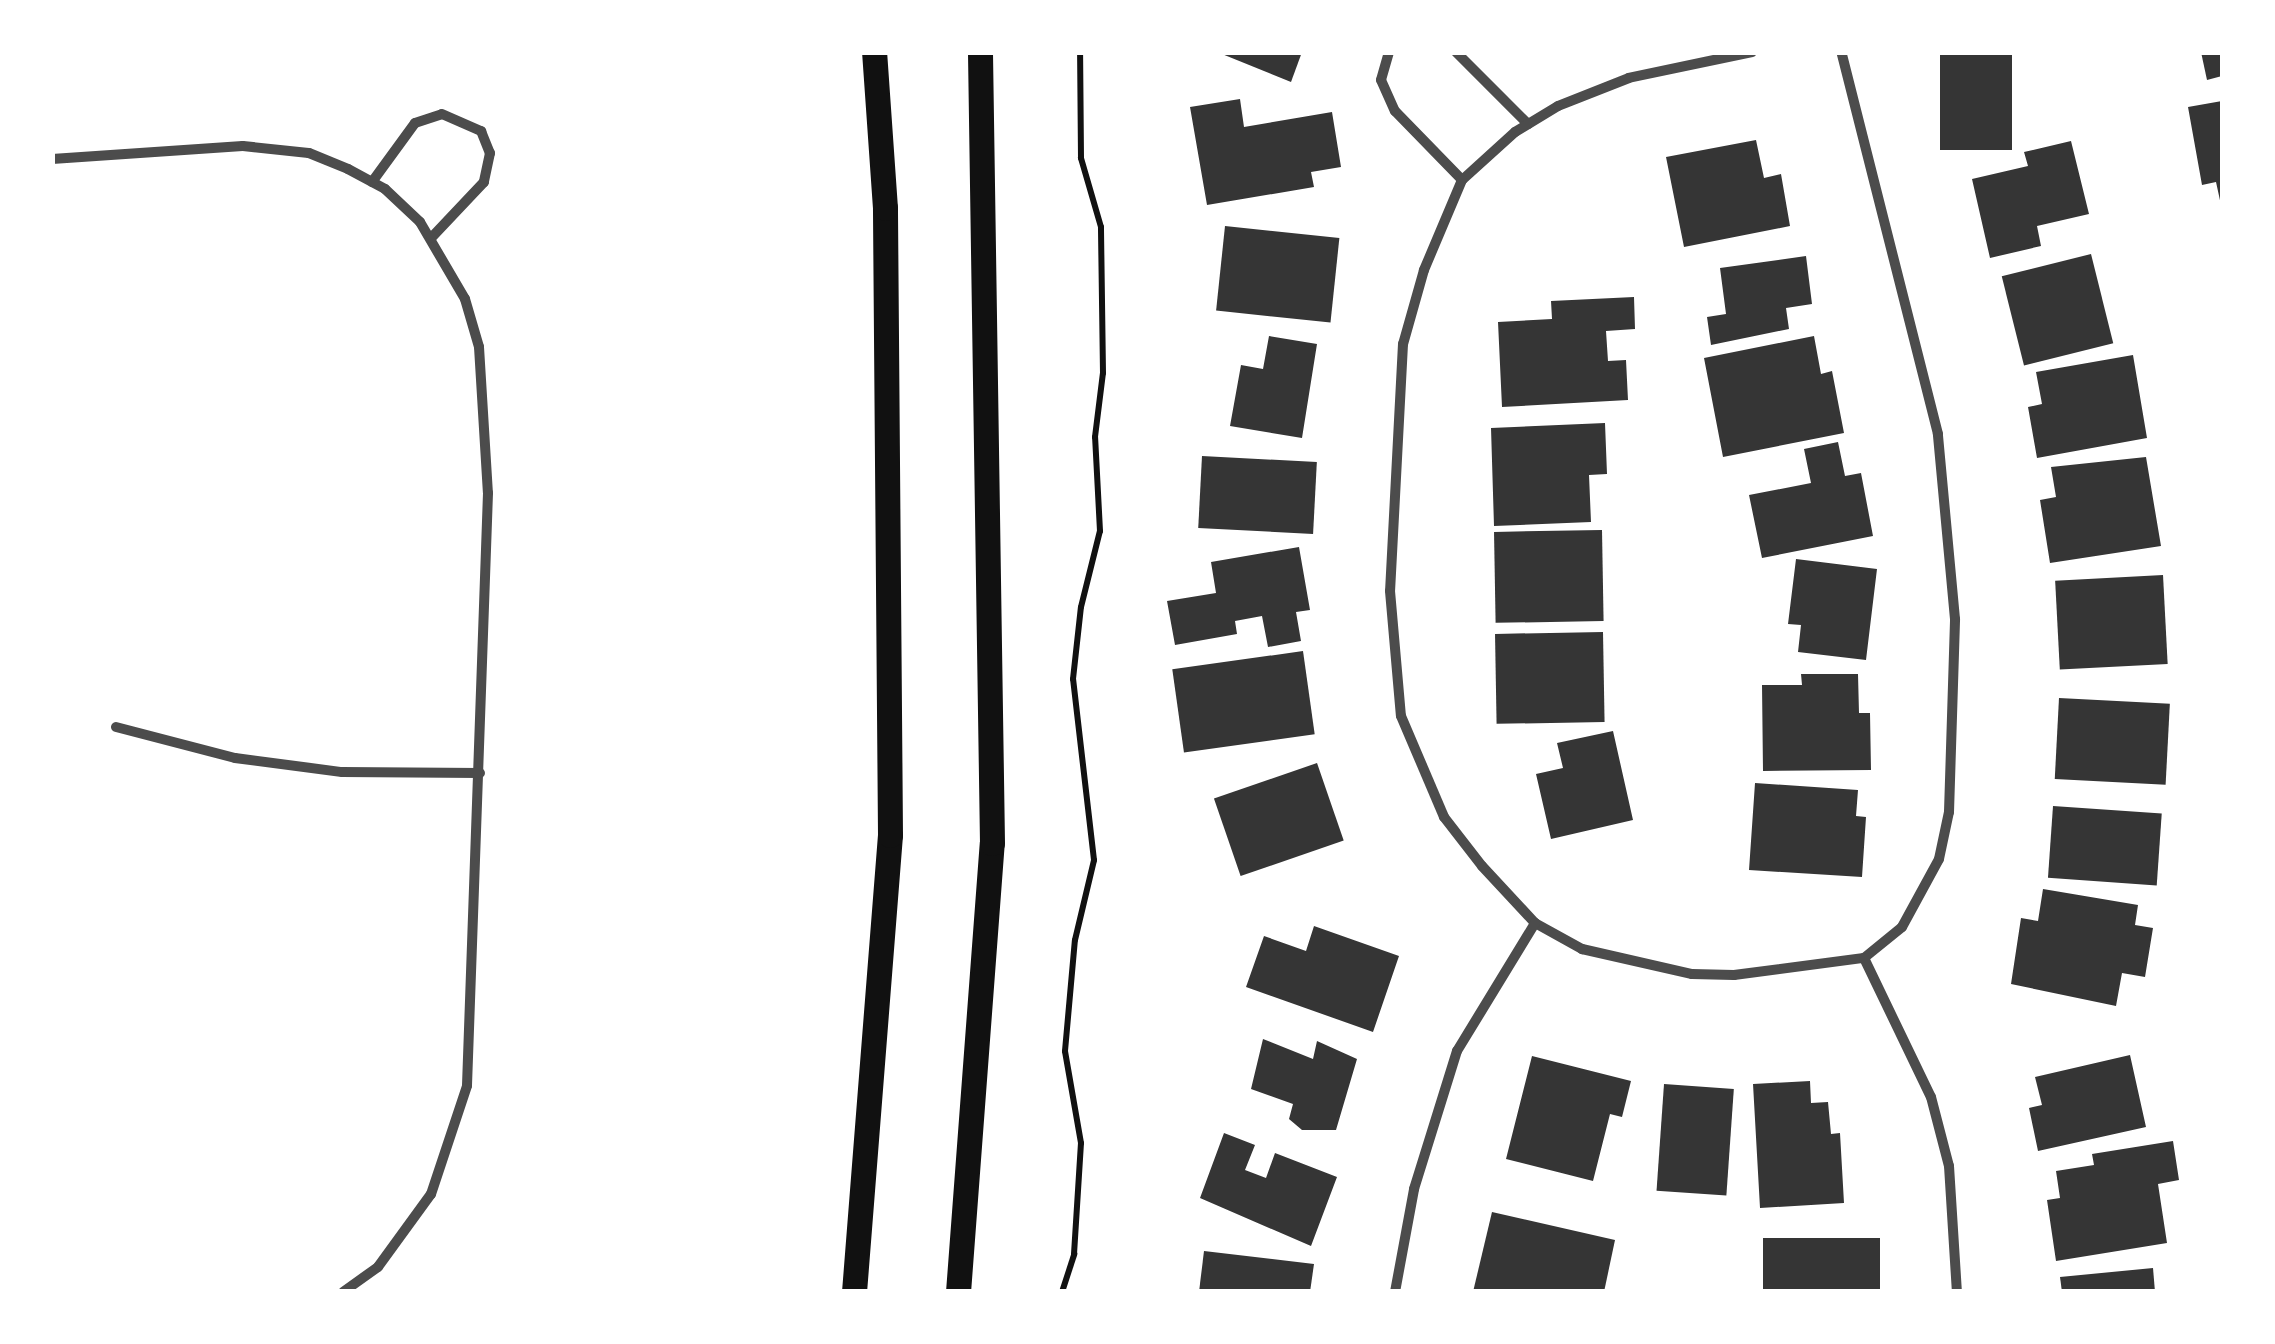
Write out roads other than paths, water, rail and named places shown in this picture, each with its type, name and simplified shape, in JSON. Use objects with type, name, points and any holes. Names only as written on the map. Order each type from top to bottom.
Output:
[{"type":"main road","points":[[854,1292],[890,835],[886,208],[874,52]]},
{"type":"main road","points":[[958,1292],[992,844],[980,52]]},
{"type":"street","points":[[1389,52],[1382,80],[1394,112],[1462,180]]},
{"type":"street","points":[[1456,52],[1528,124]]},
{"type":"street","points":[[1752,52],[1629,78],[1528,124],[1462,180],[1424,270],[1403,344],[1391,656],[1401,716],[1444,817],[1535,922],[1582,949],[1692,974],[1787,972],[1864,958],[1902,926],[1940,859],[1956,726],[1955,619],[1934,417],[1841,52]]},
{"type":"street","points":[[372,182],[415,123],[442,114],[480,130],[490,153],[484,182],[431,238]]},
{"type":"street","points":[[52,159],[243,146],[309,154],[372,182],[431,238],[466,299],[487,419],[474,1008],[456,1134],[431,1194],[378,1267],[342,1292]]},
{"type":"street","points":[[116,727],[236,758],[324,770],[480,773]]},
{"type":"street","points":[[1395,1292],[1414,1189],[1457,1051],[1535,922]]},
{"type":"street","points":[[1864,958],[1931,1097],[1950,1166],[1956,1292]]}]
